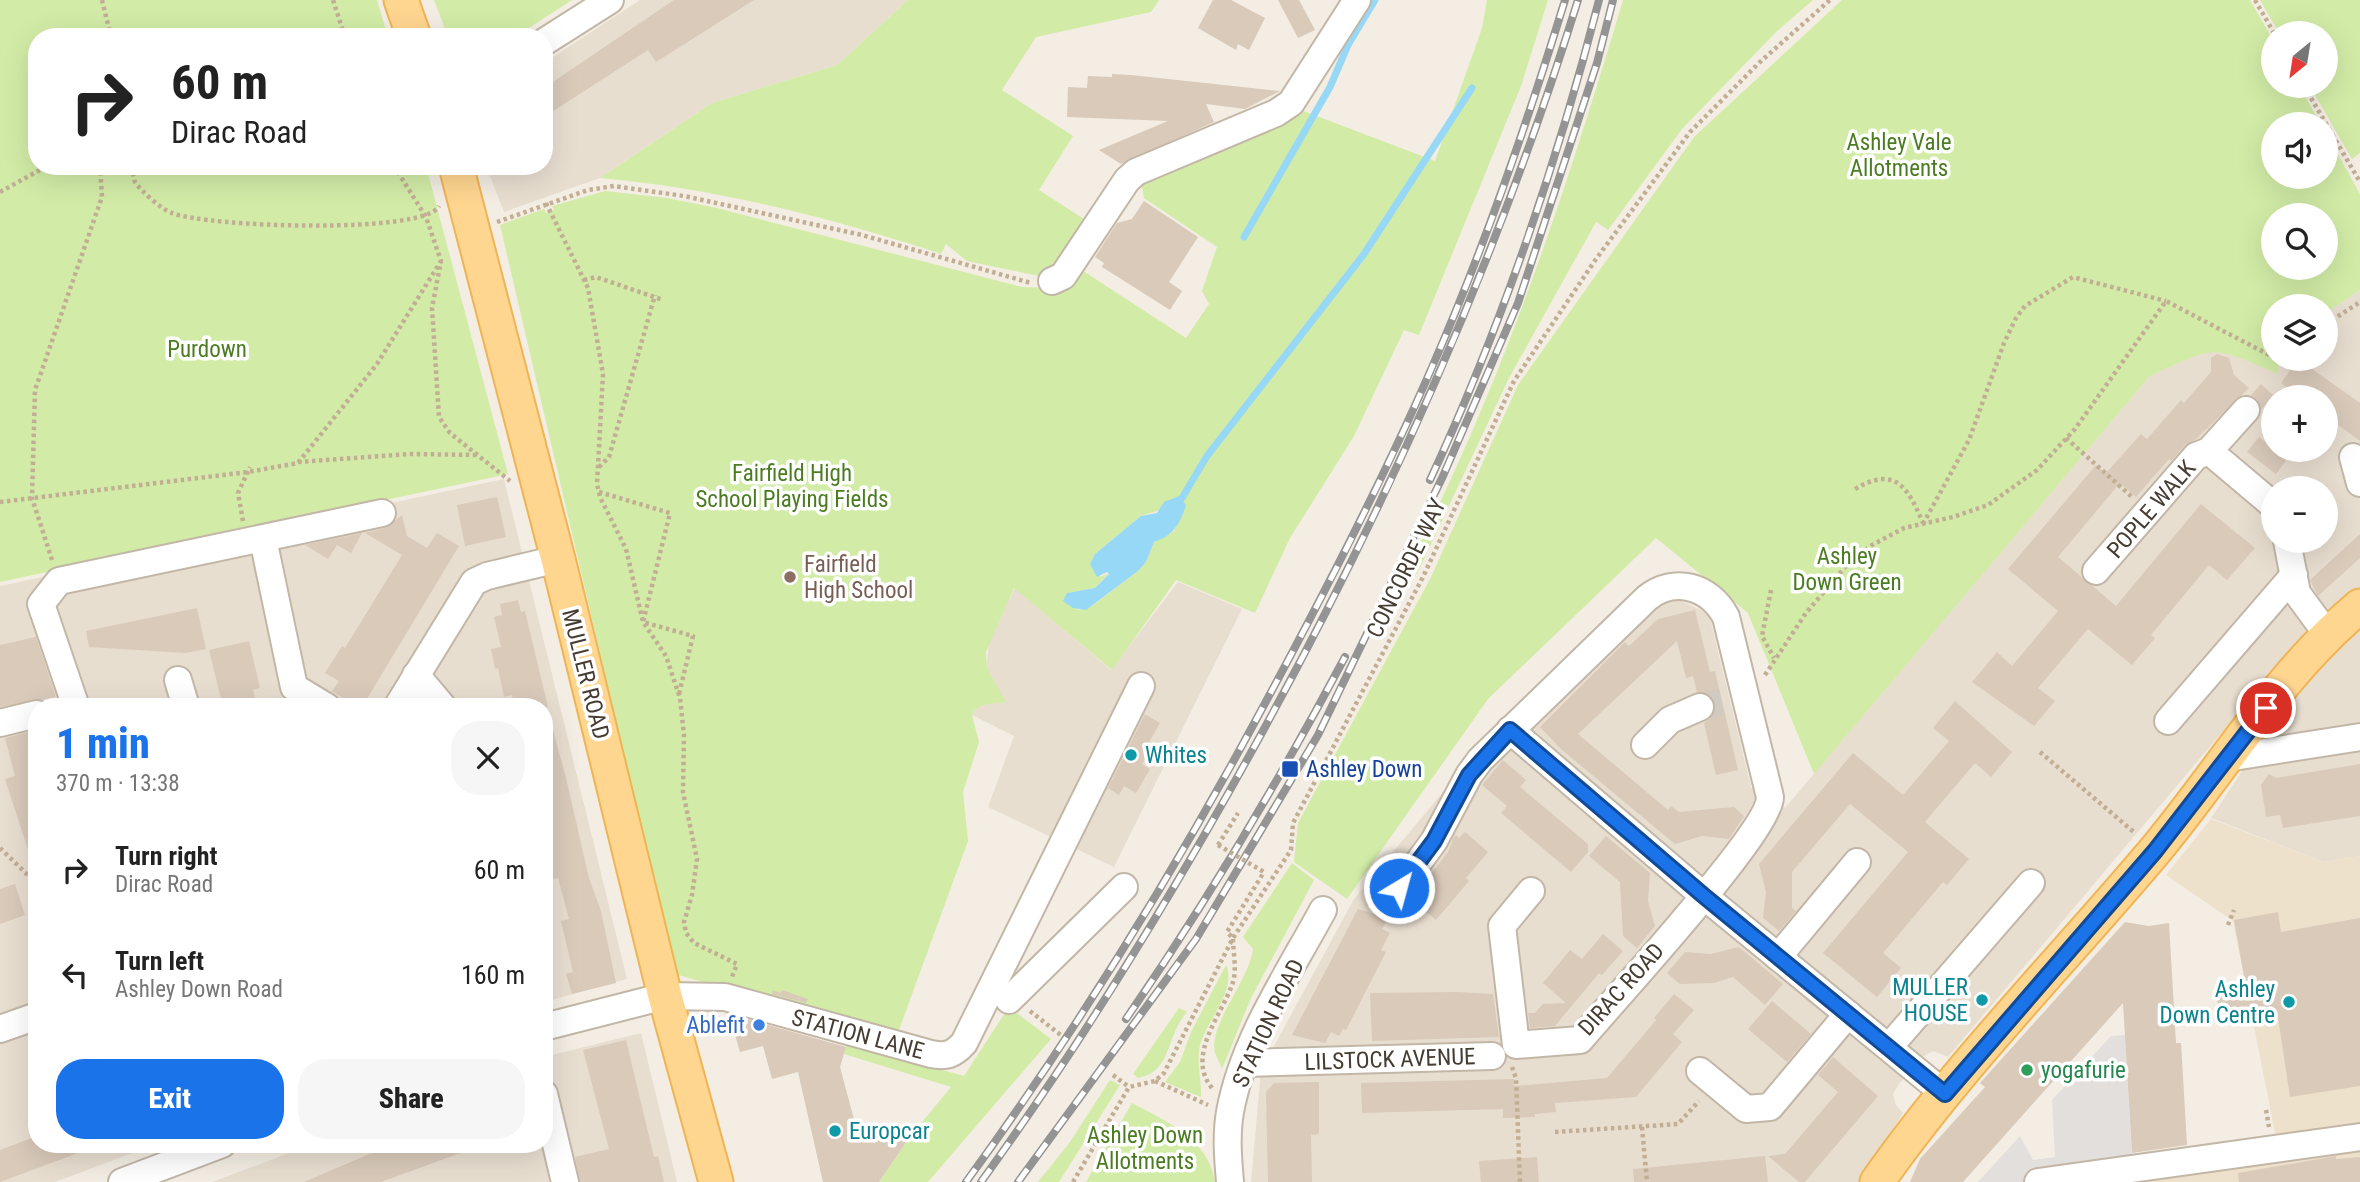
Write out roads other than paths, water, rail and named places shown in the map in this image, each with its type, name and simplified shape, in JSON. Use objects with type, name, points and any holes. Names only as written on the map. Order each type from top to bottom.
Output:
[{"type":"main road","points":[[401,0],[411,28]]},
{"type":"main road","name":"MULLER ROAD","points":[[460,179],[558,559],[665,996],[716,1182]]},
{"type":"main road","points":[[1877,1182],[1945,1094],[2155,851],[2327,634],[2360,606]]},
{"type":"street","points":[[553,36],[610,0]]},
{"type":"street","points":[[1052,281],[1063,275],[1127,180],[1136,172],[1276,113],[1291,103],[1357,0]]},
{"type":"street","name":"POPLE WALK","points":[[2096,571],[2196,456],[2209,451],[2246,410]]},
{"type":"street","name":"POPLE WALK","points":[[2209,451],[2261,495]]},
{"type":"street","points":[[2353,457],[2360,483]]},
{"type":"street","points":[[70,698],[41,604],[59,581],[382,513]]},
{"type":"street","points":[[255,541],[294,687],[312,698]]},
{"type":"street","points":[[2289,553],[2297,593],[2327,634]]},
{"type":"street","points":[[402,698],[474,582],[487,576],[558,559]]},
{"type":"street","points":[[2168,721],[2294,575]]},
{"type":"street","name":"DIRAC ROAD","points":[[1399,888],[1434,841],[1469,775],[1510,730],[1647,598],[1671,585],[1694,588],[1721,608],[1723,702],[1770,797],[1770,806],[1760,825],[1704,896],[1580,1040],[1516,1045],[1502,926],[1531,891]]},
{"type":"street","points":[[416,675],[435,698]]},
{"type":"street","points":[[178,680],[183,698]]},
{"type":"street","name":"STATION LANE","points":[[553,1025],[665,996],[725,997],[945,1056],[956,1052],[964,1043],[1022,930],[1141,686]]},
{"type":"street","points":[[1645,745],[1670,720],[1723,702]]},
{"type":"street","points":[[0,723],[28,716]]},
{"type":"street","points":[[1510,730],[1704,896],[1945,1094]]},
{"type":"street","points":[[2227,758],[2360,737]]},
{"type":"street","points":[[1778,957],[1857,862]]},
{"type":"street","points":[[1889,1047],[2031,883]]},
{"type":"street","points":[[1009,1000],[1124,887]]},
{"type":"street","name":"STATION ROAD","points":[[1230,1182],[1227,1154],[1232,1105],[1245,1063],[1323,910]]},
{"type":"street","points":[[1700,1071],[1746,1109],[1769,1107],[1848,1014]]},
{"type":"street","points":[[0,1029],[28,1019]]},
{"type":"street","name":"LILSTOCK AVENUE","points":[[1245,1063],[1502,1061]]},
{"type":"street","points":[[553,1132],[565,1182]]},
{"type":"street","points":[[2038,1182],[2360,1137]]},
{"type":"street","points":[[122,1182],[198,1153]]},
{"type":"water","points":[[1179,496],[1186,505],[1181,518],[1171,533],[1154,542],[1146,562],[1138,571],[1086,610],[1073,608],[1063,601],[1067,593],[1095,588],[1109,574],[1107,572],[1097,577],[1090,564],[1095,554],[1141,516],[1157,513],[1164,502]]},
{"type":"waterway","points":[[1244,237],[1330,87],[1348,45],[1375,0]]},
{"type":"waterway","points":[[1182,498],[1207,456],[1364,254],[1472,88]]},
{"type":"tunnel","points":[[1700,707],[1722,702]]},
{"type":"railway","points":[[966,1182],[1083,1013],[1155,897],[1257,718],[1349,543],[1413,410],[1488,230],[1565,0]]},
{"type":"railway","points":[[981,1182],[1094,1016],[1198,846],[1264,729],[1356,552],[1399,463],[1478,281],[1514,189],[1578,0]]},
{"type":"railway","points":[[1430,480],[1480,364],[1525,244],[1565,122],[1599,0]]},
{"type":"railway","points":[[1018,1182],[1196,939],[1318,735],[1443,476],[1518,303],[1597,63],[1613,0]]},
{"type":"railway","points":[[1126,1019],[1241,841],[1345,657]]},
{"type":"place","name":"Fairfield High School","points":[[790,577]]},
{"type":"place","name":"Whites","points":[[1131,755]]},
{"type":"place","name":"Ashley Down","points":[[1290,769]]},
{"type":"place","name":"MULLER HOUSE","points":[[1982,1000]]},
{"type":"place","name":"Ashley Down Centre","points":[[2289,1002]]},
{"type":"place","name":"Ablefit","points":[[759,1025]]},
{"type":"place","name":"yogafurie","points":[[2027,1070]]},
{"type":"place","name":"Europcar","points":[[835,1131]]},
{"type":"park label","name":"Ashley Vale Allotments","points":[[1899,155]]},
{"type":"park label","name":"Purdown","points":[[207,349]]},
{"type":"park label","name":"Fairfield High School Playing Fields","points":[[792,486]]},
{"type":"park label","name":"Ashley Down Green","points":[[1847,569]]},
{"type":"park label","name":"Ashley Down Allotments","points":[[1145,1148]]}]
